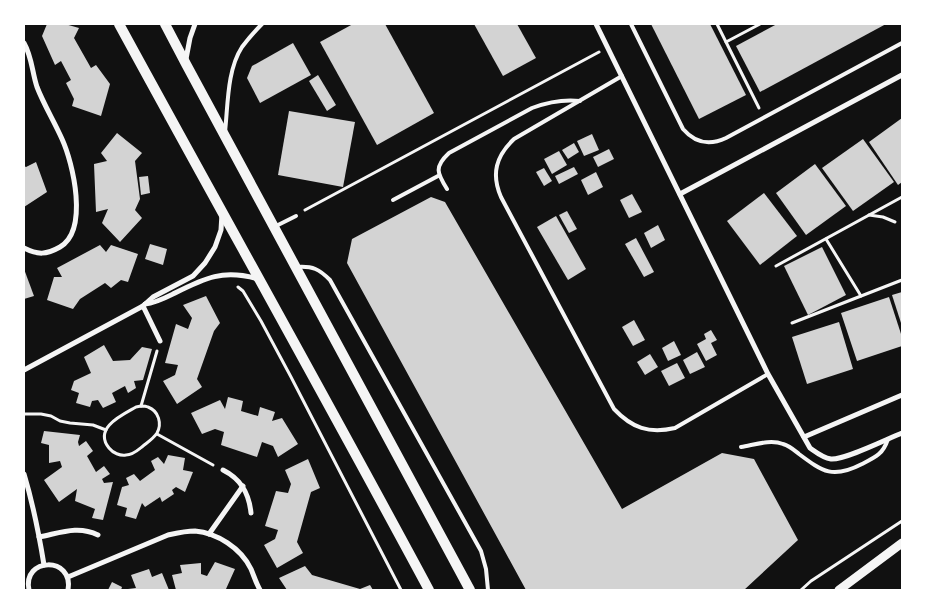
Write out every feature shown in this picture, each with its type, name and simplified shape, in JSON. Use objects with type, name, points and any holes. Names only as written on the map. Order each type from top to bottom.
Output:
[{"type":"main road","points":[[118,24],[430,590]]},
{"type":"main road","points":[[165,24],[470,590]]},
{"type":"street","points":[[186,64],[186,51],[195,24]]},
{"type":"street","points":[[596,24],[768,374],[810,448],[820,456],[832,459],[844,457],[902,433]]},
{"type":"street","points":[[24,43],[36,84],[63,140],[71,164],[76,189],[76,215],[73,230],[65,244],[50,252],[34,253],[24,248]]},
{"type":"street","points":[[680,194],[902,75]]},
{"type":"street","points":[[144,305],[153,297],[193,276],[206,263],[215,247],[221,230],[222,212]]},
{"type":"street","points":[[24,370],[144,305],[161,300],[213,276],[245,275],[260,280]]},
{"type":"street","points":[[144,305],[160,342]]},
{"type":"street","points":[[804,437],[902,395]]},
{"type":"street","points":[[223,470],[237,479],[243,486],[248,494],[251,513]]},
{"type":"street","points":[[24,474],[40,537],[44,565]]},
{"type":"street","points":[[209,534],[243,486]]},
{"type":"street","points":[[40,537],[76,529],[84,529],[98,535]]},
{"type":"street","points":[[68,577],[168,535],[195,531],[222,539],[234,547],[251,568],[260,590]]},
{"type":"street","points":[[839,590],[902,543]]},
{"type":"street","points":[[29,590],[29,579],[32,573],[44,565],[51,565],[58,566],[64,571],[68,577],[68,590]]},
{"type":"lane","points":[[225,136],[233,66],[241,49],[262,24]]},
{"type":"lane","points":[[631,24],[683,129],[688,135],[703,142],[719,141],[902,43]]},
{"type":"lane","points":[[622,76],[514,139],[506,147],[496,166],[497,187],[501,197],[614,409],[631,424],[653,430],[675,428],[768,374]]},
{"type":"lane","points":[[447,189],[438,176],[439,167],[449,153],[532,108],[556,101],[580,101]]},
{"type":"lane","points":[[393,200],[438,176]]},
{"type":"lane","points":[[274,227],[296,216]]},
{"type":"lane","points":[[295,267],[308,266],[320,271],[330,280],[481,551],[486,569],[488,590]]},
{"type":"lane","points":[[741,447],[771,442],[784,444],[791,447],[819,469],[838,473],[877,457],[886,446],[888,438]]},
{"type":"path","points":[[717,24],[764,117]]},
{"type":"path","points":[[726,42],[760,24]]},
{"type":"path","points":[[296,216],[608,47]]},
{"type":"path","points":[[776,266],[902,197]]},
{"type":"path","points":[[869,215],[883,217],[895,222]]},
{"type":"path","points":[[826,238],[861,296]]},
{"type":"path","points":[[792,323],[902,280]]},
{"type":"path","points":[[236,286],[243,291],[261,321],[401,590]]},
{"type":"path","points":[[141,406],[160,342]]},
{"type":"path","points":[[136,407],[149,407],[159,419],[160,427],[157,434],[128,456],[117,454],[107,446],[105,440],[106,430],[112,422],[136,407]]},
{"type":"path","points":[[24,414],[41,414],[51,416],[60,421],[93,425],[106,430]]},
{"type":"path","points":[[157,434],[223,470]]},
{"type":"path","points":[[802,590],[811,581],[902,521]]},
{"type":"building","points":[[47,24],[65,24],[79,28],[74,38],[91,68],[96,65],[110,84],[101,116],[72,106],[74,99],[66,83],[71,80],[61,61],[55,65],[42,36]]},
{"type":"building","points":[[353,24],[385,24],[434,113],[377,145],[320,42]]},
{"type":"building","points":[[474,24],[517,24],[536,58],[503,76]]},
{"type":"building","points":[[651,24],[710,24],[746,95],[699,119]]},
{"type":"building","points":[[777,24],[886,24],[760,92],[736,46]]},
{"type":"building","points":[[293,43],[311,75],[260,103],[247,78],[252,66]]},
{"type":"building","points":[[318,75],[336,105],[327,111],[309,81]]},
{"type":"building","points":[[289,111],[355,122],[343,187],[278,175]]},
{"type":"building","points":[[902,118],[902,182],[898,185],[869,142]]},
{"type":"building","points":[[117,133],[142,153],[135,161],[140,199],[135,210],[142,218],[120,242],[102,223],[108,209],[96,212],[94,164],[107,161],[101,153]]},
{"type":"building","points":[[592,134],[599,150],[584,156],[577,141]]},
{"type":"building","points":[[863,139],[894,182],[853,211],[822,168]]},
{"type":"building","points":[[574,143],[579,152],[568,159],[562,150]]},
{"type":"building","points":[[609,149],[614,159],[598,167],[593,157]]},
{"type":"building","points":[[559,151],[567,165],[552,174],[544,159]]},
{"type":"building","points":[[36,162],[47,192],[24,207],[24,166],[26,167]]},
{"type":"building","points":[[815,164],[846,206],[806,235],[776,193]]},
{"type":"building","points":[[574,167],[578,174],[559,184],[555,176]]},
{"type":"building","points":[[544,168],[552,181],[544,186],[536,172]]},
{"type":"building","points":[[596,172],[603,187],[588,195],[581,180]]},
{"type":"building","points":[[148,176],[150,193],[141,195],[139,177]]},
{"type":"building","points":[[764,193],[797,236],[760,265],[727,221]]},
{"type":"building","points":[[632,194],[642,212],[629,218],[620,200]]},
{"type":"building","points":[[431,197],[445,202],[622,509],[722,453],[754,459],[798,540],[744,590],[526,590],[347,263],[352,239]]},
{"type":"building","points":[[567,211],[577,229],[569,233],[559,215]]},
{"type":"building","points":[[556,216],[586,269],[568,280],[537,227]]},
{"type":"building","points":[[658,225],[665,240],[651,248],[644,233]]},
{"type":"building","points":[[636,238],[654,272],[644,277],[625,244]]},
{"type":"building","points":[[150,244],[167,249],[163,265],[145,259]]},
{"type":"building","points":[[100,245],[106,252],[111,245],[138,254],[128,282],[121,280],[111,288],[105,283],[80,299],[73,309],[47,300],[54,277],[62,277],[57,268]]},
{"type":"building","points":[[822,247],[846,295],[808,315],[784,266]]},
{"type":"building","points":[[24,269],[34,296],[24,299]]},
{"type":"building","points":[[902,292],[902,326],[892,295]]},
{"type":"building","points":[[206,296],[220,323],[214,331],[197,379],[202,387],[177,404],[163,381],[175,375],[178,365],[165,363],[176,324],[188,329],[192,318],[183,305]]},
{"type":"building","points":[[889,297],[902,337],[902,346],[857,361],[841,313]]},
{"type":"building","points":[[634,320],[645,340],[633,346],[622,327]]},
{"type":"building","points":[[839,322],[853,369],[807,384],[792,337]]},
{"type":"building","points":[[711,330],[717,340],[711,343],[717,355],[706,361],[697,344],[706,339],[704,334]]},
{"type":"building","points":[[674,341],[681,355],[668,361],[662,348]]},
{"type":"building","points":[[104,345],[113,361],[130,360],[142,347],[152,349],[143,380],[134,381],[136,388],[128,393],[125,386],[112,393],[116,402],[103,408],[98,400],[92,401],[90,407],[76,403],[79,393],[71,390],[74,381],[91,373],[84,357]]},
{"type":"building","points":[[697,352],[705,367],[690,374],[683,360]]},
{"type":"building","points":[[650,354],[658,367],[645,375],[637,362]]},
{"type":"building","points":[[677,363],[685,378],[669,386],[661,371]]},
{"type":"building","points":[[228,397],[243,401],[241,411],[258,416],[260,407],[275,412],[272,421],[282,418],[298,444],[278,457],[273,446],[262,442],[257,457],[221,445],[224,432],[215,429],[202,434],[191,413],[220,400],[225,409]]},
{"type":"building","points":[[44,431],[80,435],[79,446],[86,441],[93,451],[87,456],[96,472],[104,466],[110,474],[102,479],[104,483],[113,482],[103,520],[92,518],[95,509],[75,501],[77,489],[59,502],[44,480],[62,467],[60,461],[49,463],[49,445],[41,443]]},
{"type":"building","points":[[168,455],[185,458],[183,470],[193,472],[185,492],[176,487],[172,490],[174,494],[162,502],[160,497],[145,507],[142,503],[136,519],[125,516],[127,508],[117,505],[122,487],[129,485],[126,478],[134,474],[140,481],[155,470],[151,461],[158,457],[164,464]]},
{"type":"building","points":[[308,459],[320,488],[311,492],[297,542],[303,553],[277,568],[264,545],[275,539],[278,530],[265,526],[276,491],[288,493],[291,484],[285,470]]},
{"type":"building","points":[[215,562],[235,569],[226,589],[229,590],[176,590],[172,575],[182,573],[180,565],[201,563],[201,574],[207,576]]},
{"type":"building","points":[[305,566],[312,575],[360,589],[370,585],[373,590],[287,590],[279,578]]},
{"type":"building","points":[[149,569],[152,577],[162,573],[169,590],[128,590],[136,588],[131,575]]},
{"type":"building","points":[[112,582],[122,587],[121,590],[108,590]]}]
